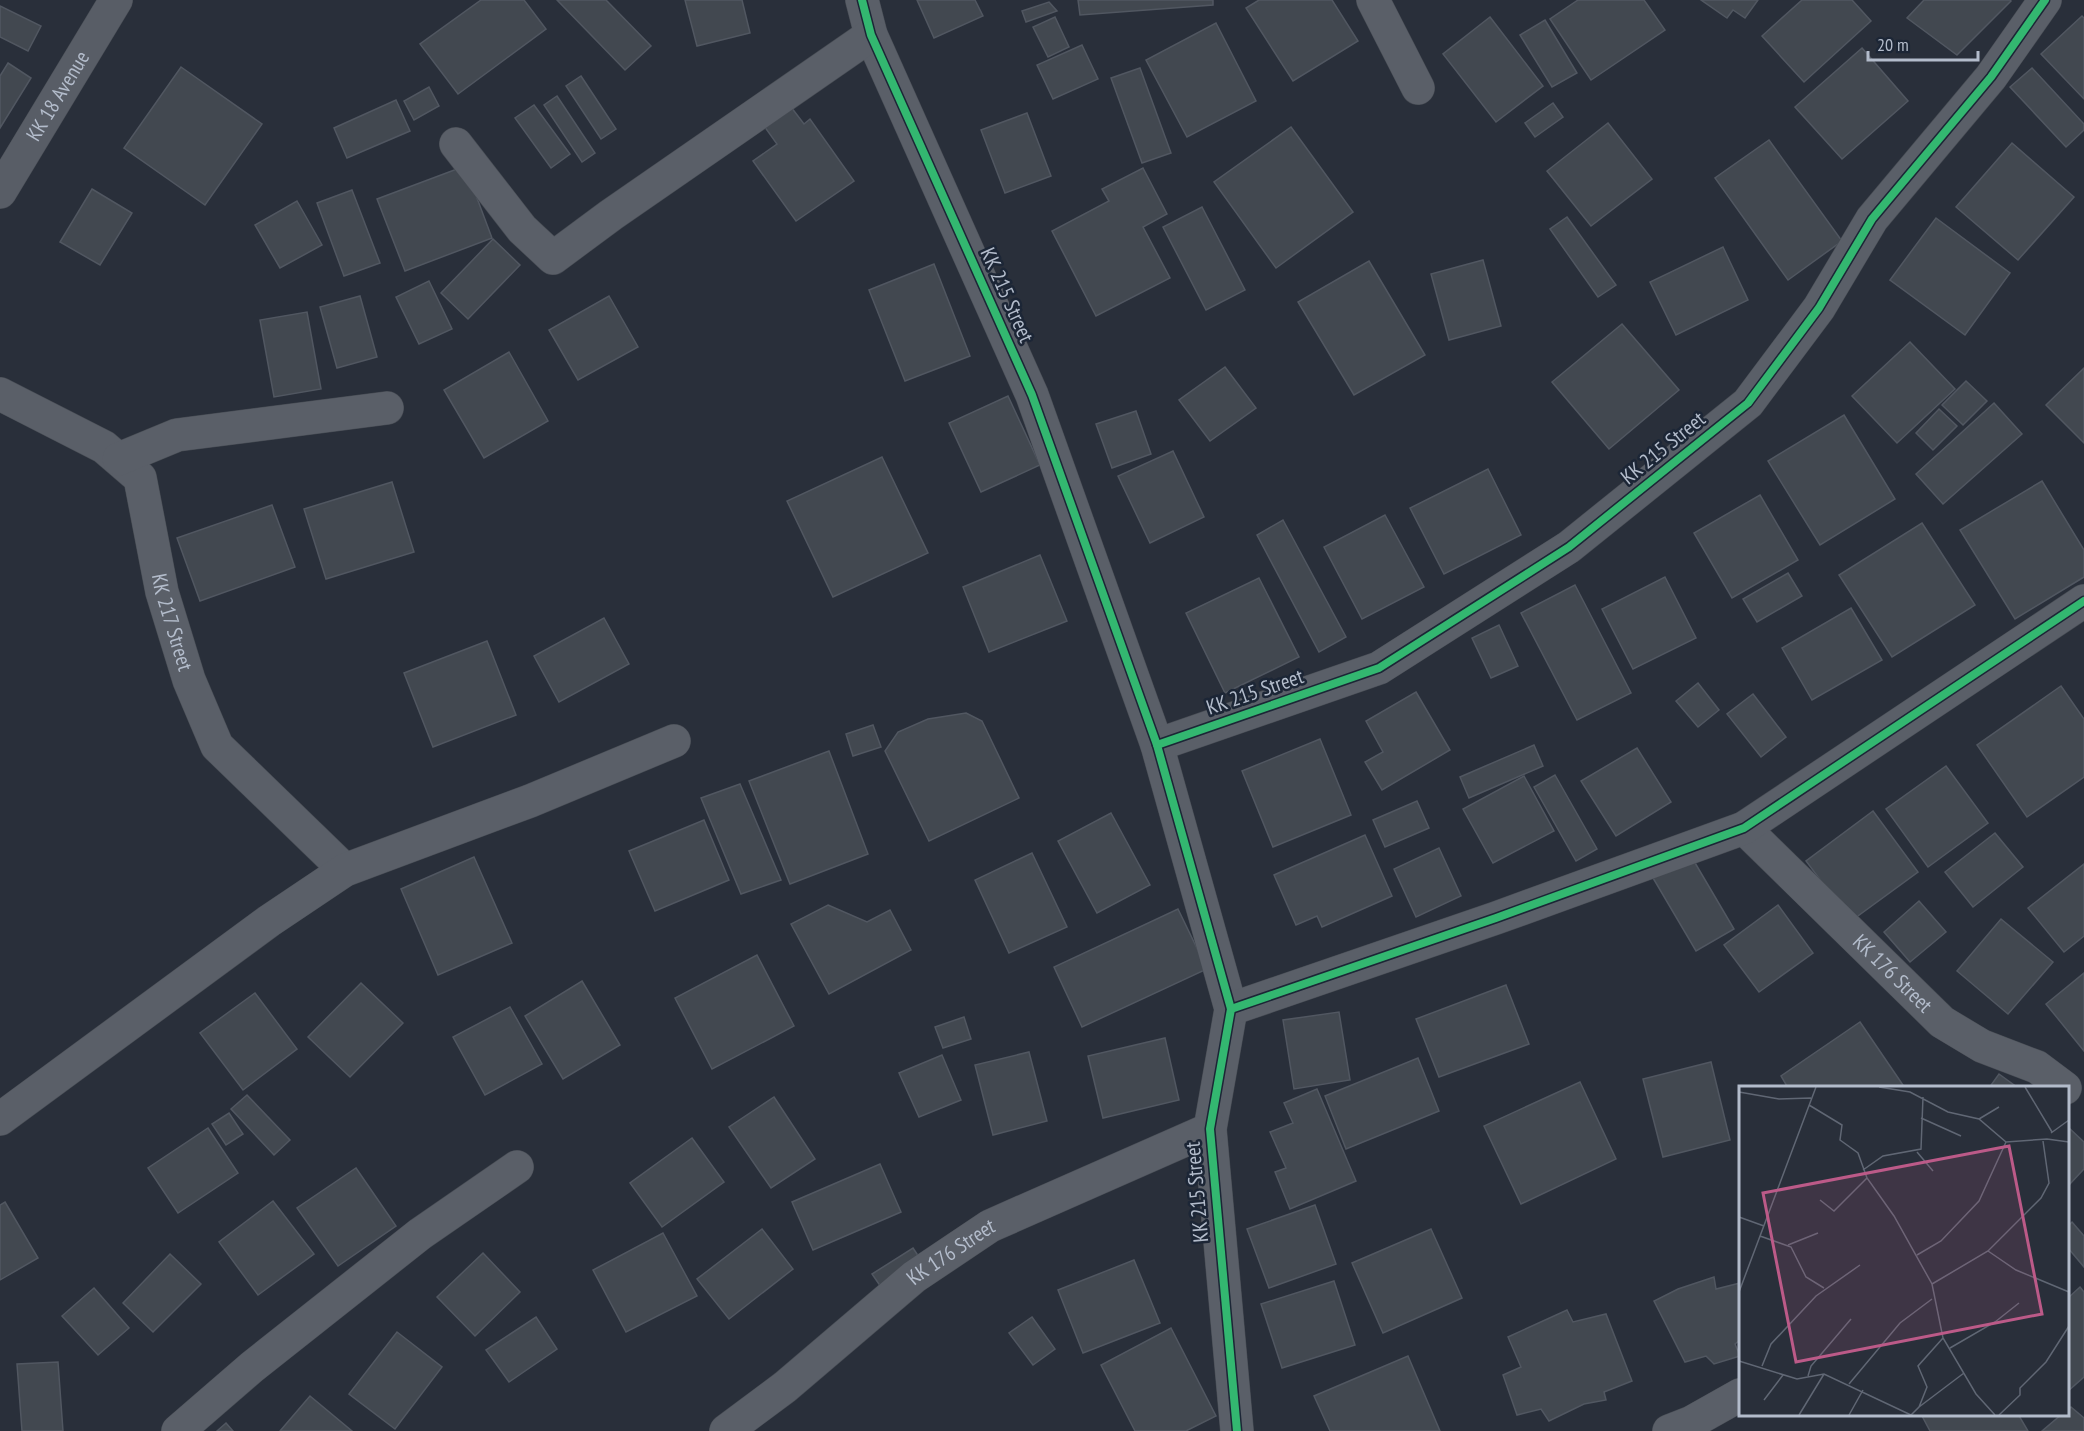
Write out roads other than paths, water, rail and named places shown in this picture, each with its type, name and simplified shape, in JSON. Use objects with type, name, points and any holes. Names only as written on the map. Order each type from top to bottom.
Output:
[{"type":"main road","name":"KK 18 Avenue","points":[[0,192],[116,0]]},
{"type":"street","name":"KK 215 Street","points":[[862,0],[871,35],[1032,395],[1157,745],[1231,1009],[1210,1129],[1237,1431]]},
{"type":"street","points":[[1373,0],[1418,88]]},
{"type":"street","name":"KK 215 Street","points":[[1157,745],[1379,668],[1569,547],[1748,403],[1819,308],[1872,219],[1991,77],[2045,0]]},
{"type":"street","points":[[456,144],[522,229],[553,258],[612,214],[871,35]]},
{"type":"street","name":"KK 217 Street","points":[[0,394],[104,447],[140,478],[162,592],[189,680],[217,747],[345,870]]},
{"type":"street","points":[[118,459],[177,435],[387,408]]},
{"type":"street","points":[[1231,1009],[1496,918],[1744,828],[2084,601]]},
{"type":"street","points":[[0,1119],[269,921],[345,870],[530,801],[674,741]]},
{"type":"street","name":"KK 176 Street","points":[[1744,828],[1942,1022],[1982,1046],[2037,1067],[2063,1086]]},
{"type":"street","name":"KK 176 Street","points":[[2069,1090],[2084,1102]]},
{"type":"street","name":"KK 176 Street","points":[[726,1431],[785,1387],[914,1278],[990,1226],[1210,1129]]},
{"type":"street","points":[[178,1431],[252,1367],[420,1234],[517,1167]]},
{"type":"street","points":[[1669,1431],[1692,1422],[1739,1396]]}]
